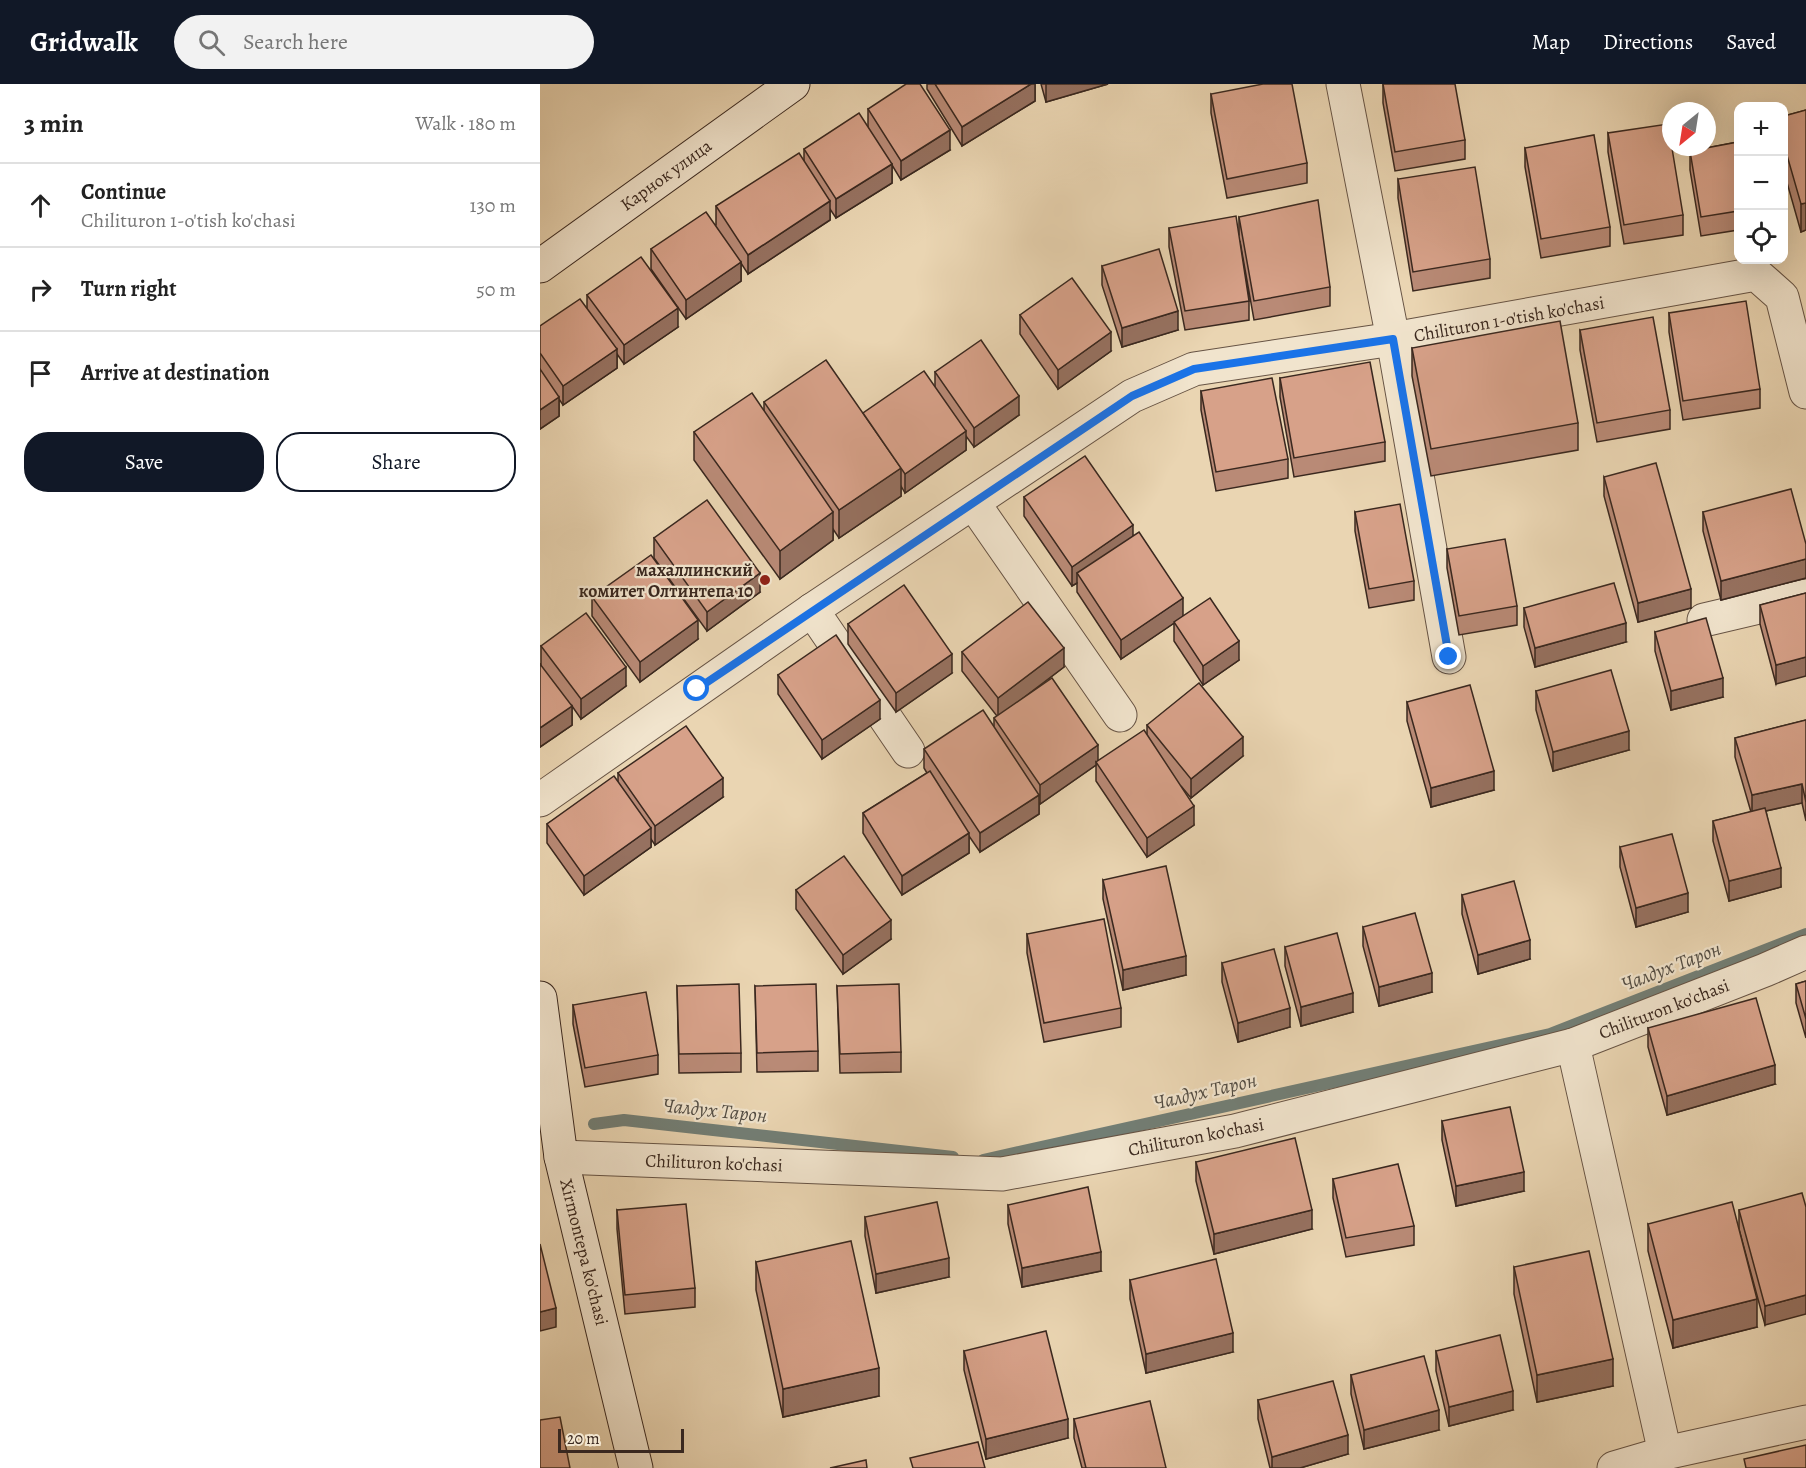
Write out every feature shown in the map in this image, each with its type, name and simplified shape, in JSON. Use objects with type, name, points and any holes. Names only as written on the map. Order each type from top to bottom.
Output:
[{"type":"street","name":"Карнок улица","points":[[540,266],[793,84]]},
{"type":"street","points":[[1344,84],[1393,339],[1449,657]]},
{"type":"street","name":"Chilituron 1-o'tish ko'chasi","points":[[540,800],[812,610],[974,504],[1132,396],[1194,369],[1393,339],[1756,274],[1782,297],[1806,392]]},
{"type":"street","points":[[974,504],[1120,714]]},
{"type":"street","points":[[1704,620],[1806,597]]},
{"type":"street","points":[[812,610],[908,751]]},
{"type":"street","name":"Chilituron ko'chasi","points":[[561,1157],[1002,1174],[1235,1131],[1573,1045],[1806,952]]},
{"type":"street","name":"Xirmontepa ko'chasi","points":[[540,998],[547,1107],[636,1468]]},
{"type":"street","points":[[1573,1045],[1665,1453]]},
{"type":"street","points":[[1614,1468],[1665,1453],[1806,1422]]},
{"type":"building","points":[[906,84],[920,84],[950,130],[901,161],[868,109]]},
{"type":"building","points":[[935,84],[1031,84],[962,127]]},
{"type":"building","points":[[1263,84],[1292,84],[1307,163],[1227,179],[1211,94]]},
{"type":"building","points":[[1383,84],[1455,84],[1465,140],[1395,152]]},
{"type":"building","points":[[1806,110],[1806,203],[1801,204],[1788,159],[1788,115]]},
{"type":"building","points":[[859,113],[892,164],[836,199],[804,149]]},
{"type":"building","points":[[1662,125],[1662,156],[1673,156],[1683,215],[1624,225],[1608,133]]},
{"type":"building","points":[[1594,135],[1610,227],[1541,239],[1525,148]]},
{"type":"building","points":[[1734,143],[1734,212],[1701,217],[1691,156],[1716,156],[1716,146]]},
{"type":"building","points":[[799,153],[830,201],[748,255],[716,206]]},
{"type":"building","points":[[1475,167],[1490,259],[1413,272],[1398,179]]},
{"type":"building","points":[[1318,200],[1330,287],[1254,301],[1239,217]]},
{"type":"building","points":[[706,212],[741,262],[686,300],[651,249]]},
{"type":"building","points":[[1236,216],[1249,301],[1185,311],[1169,228]]},
{"type":"building","points":[[1159,249],[1178,311],[1122,328],[1102,266]]},
{"type":"building","points":[[641,257],[678,308],[624,345],[587,295]]},
{"type":"building","points":[[1072,278],[1111,332],[1058,370],[1020,315]]},
{"type":"building","points":[[580,299],[617,349],[563,386],[540,353],[540,326]]},
{"type":"building","points":[[1746,301],[1760,389],[1683,401],[1669,313]]},
{"type":"building","points":[[1653,317],[1670,410],[1597,423],[1580,330]]},
{"type":"building","points":[[1560,321],[1578,423],[1431,449],[1412,348]]},
{"type":"building","points":[[981,340],[1019,396],[974,428],[935,372]]},
{"type":"building","points":[[826,360],[901,468],[839,510],[764,402]]},
{"type":"building","points":[[1370,362],[1385,442],[1294,458],[1280,378]]},
{"type":"building","points":[[540,369],[559,397],[540,410]]},
{"type":"building","points":[[924,371],[966,431],[905,474],[863,413]]},
{"type":"building","points":[[1272,378],[1288,459],[1216,472],[1201,391]]},
{"type":"building","points":[[752,393],[833,512],[780,551],[694,432]]},
{"type":"building","points":[[1085,456],[1133,525],[1072,567],[1024,497]]},
{"type":"building","points":[[1656,463],[1691,589],[1638,603],[1604,477]]},
{"type":"building","points":[[1791,489],[1806,544],[1806,559],[1721,581],[1703,512]]},
{"type":"building","points":[[707,500],[760,573],[707,612],[654,538]]},
{"type":"building","points":[[1400,504],[1414,581],[1369,589],[1355,512]]},
{"type":"building","points":[[1139,532],[1183,598],[1121,640],[1077,573]]},
{"type":"building","points":[[1505,539],[1517,606],[1459,616],[1447,549]]},
{"type":"building","points":[[651,555],[698,620],[640,662],[592,597]]},
{"type":"building","points":[[1614,583],[1626,623],[1535,648],[1524,608]]},
{"type":"building","points":[[904,585],[952,654],[896,693],[848,624]]},
{"type":"building","points":[[1806,593],[1806,657],[1776,665],[1760,605]]},
{"type":"building","points":[[1210,598],[1239,641],[1203,666],[1174,622]]},
{"type":"building","points":[[1028,602],[1064,648],[998,698],[962,652]]},
{"type":"building","points":[[586,613],[626,667],[581,699],[541,646]]},
{"type":"building","points":[[1706,618],[1723,678],[1671,691],[1655,632]]},
{"type":"building","points":[[836,635],[880,700],[822,740],[778,675]]},
{"type":"building","points":[[540,664],[572,706],[540,728]]},
{"type":"building","points":[[1611,670],[1629,731],[1553,752],[1536,691]]},
{"type":"building","points":[[1052,678],[1098,745],[1040,785],[994,718]]},
{"type":"building","points":[[1199,683],[1243,737],[1191,779],[1147,725]]},
{"type":"building","points":[[1470,685],[1494,771],[1431,788],[1407,702]]},
{"type":"building","points":[[983,710],[1039,795],[980,833],[924,749]]},
{"type":"building","points":[[1806,720],[1806,802],[1802,784],[1752,795],[1735,738]]},
{"type":"building","points":[[686,726],[723,778],[655,826],[618,773]]},
{"type":"building","points":[[1144,730],[1194,806],[1147,838],[1096,762]]},
{"type":"building","points":[[930,771],[969,833],[902,876],[863,813]]},
{"type":"building","points":[[614,776],[651,828],[584,876],[547,824]]},
{"type":"building","points":[[1765,808],[1781,868],[1729,881],[1713,821]]},
{"type":"building","points":[[1672,834],[1688,893],[1636,908],[1620,847]]},
{"type":"building","points":[[844,856],[891,920],[843,955],[796,890]]},
{"type":"building","points":[[1166,866],[1186,956],[1123,970],[1103,880]]},
{"type":"building","points":[[1514,881],[1530,940],[1478,955],[1462,895]]},
{"type":"building","points":[[1415,913],[1432,973],[1379,987],[1363,927]]},
{"type":"building","points":[[1104,919],[1121,1008],[1044,1023],[1027,934]]},
{"type":"building","points":[[1337,933],[1353,993],[1301,1007],[1285,947]]},
{"type":"building","points":[[1274,949],[1290,1008],[1238,1023],[1222,963]]},
{"type":"building","points":[[1806,981],[1806,1019],[1796,984]]},
{"type":"building","points":[[739,984],[741,1053],[679,1054],[677,986]]},
{"type":"building","points":[[816,984],[818,1051],[757,1053],[755,986]]},
{"type":"building","points":[[899,984],[901,1052],[840,1054],[837,986]]},
{"type":"building","points":[[646,992],[658,1055],[585,1068],[573,1005]]},
{"type":"building","points":[[1756,998],[1775,1065],[1667,1096],[1648,1028]]},
{"type":"building","points":[[1510,1107],[1524,1172],[1456,1186],[1442,1121]]},
{"type":"building","points":[[1295,1138],[1312,1210],[1214,1234],[1196,1162]]},
{"type":"building","points":[[1398,1164],[1414,1226],[1346,1238],[1333,1179]]},
{"type":"building","points":[[1088,1187],[1101,1252],[1022,1268],[1008,1205]]},
{"type":"building","points":[[1802,1193],[1806,1207],[1806,1295],[1765,1306],[1739,1210]]},
{"type":"building","points":[[937,1202],[949,1258],[876,1274],[865,1217]]},
{"type":"building","points":[[1732,1202],[1757,1299],[1673,1320],[1648,1224]]},
{"type":"building","points":[[686,1204],[695,1288],[625,1295],[617,1210]]},
{"type":"building","points":[[851,1241],[879,1368],[783,1389],[756,1262]]},
{"type":"building","points":[[540,1244],[556,1308],[540,1312]]},
{"type":"building","points":[[1589,1251],[1613,1359],[1537,1375],[1514,1267]]},
{"type":"building","points":[[1216,1259],[1233,1333],[1146,1354],[1130,1280]]},
{"type":"building","points":[[1046,1331],[1068,1419],[986,1439],[964,1351]]},
{"type":"building","points":[[1500,1335],[1513,1391],[1449,1407],[1436,1351]]},
{"type":"building","points":[[1424,1356],[1439,1410],[1364,1430],[1351,1375]]},
{"type":"building","points":[[1333,1381],[1348,1435],[1272,1457],[1258,1400]]},
{"type":"building","points":[[1150,1401],[1166,1468],[1086,1468],[1074,1419]]},
{"type":"building","points":[[560,1417],[570,1468],[540,1468],[540,1420]]},
{"type":"building","points":[[978,1442],[985,1468],[913,1468],[910,1458]]},
{"type":"building","points":[[1806,1445],[1806,1468],[1746,1468],[1744,1459]]},
{"type":"building","points":[[866,1460],[867,1468],[830,1468]]},
{"type":"waterway","name":"Чалдух Тарон","points":[[983,1160],[1550,1034],[1806,934]]},
{"type":"waterway","name":"Чалдух Тарон","points":[[594,1124],[624,1120],[953,1157]]},
{"type":"place","name":"махаллинский комитет Олтинтепа 10","points":[[765,580]]},
{"type":"route","points":[[697,689],[1132,396],[1194,369],[1393,339],[1449,657]]}]
